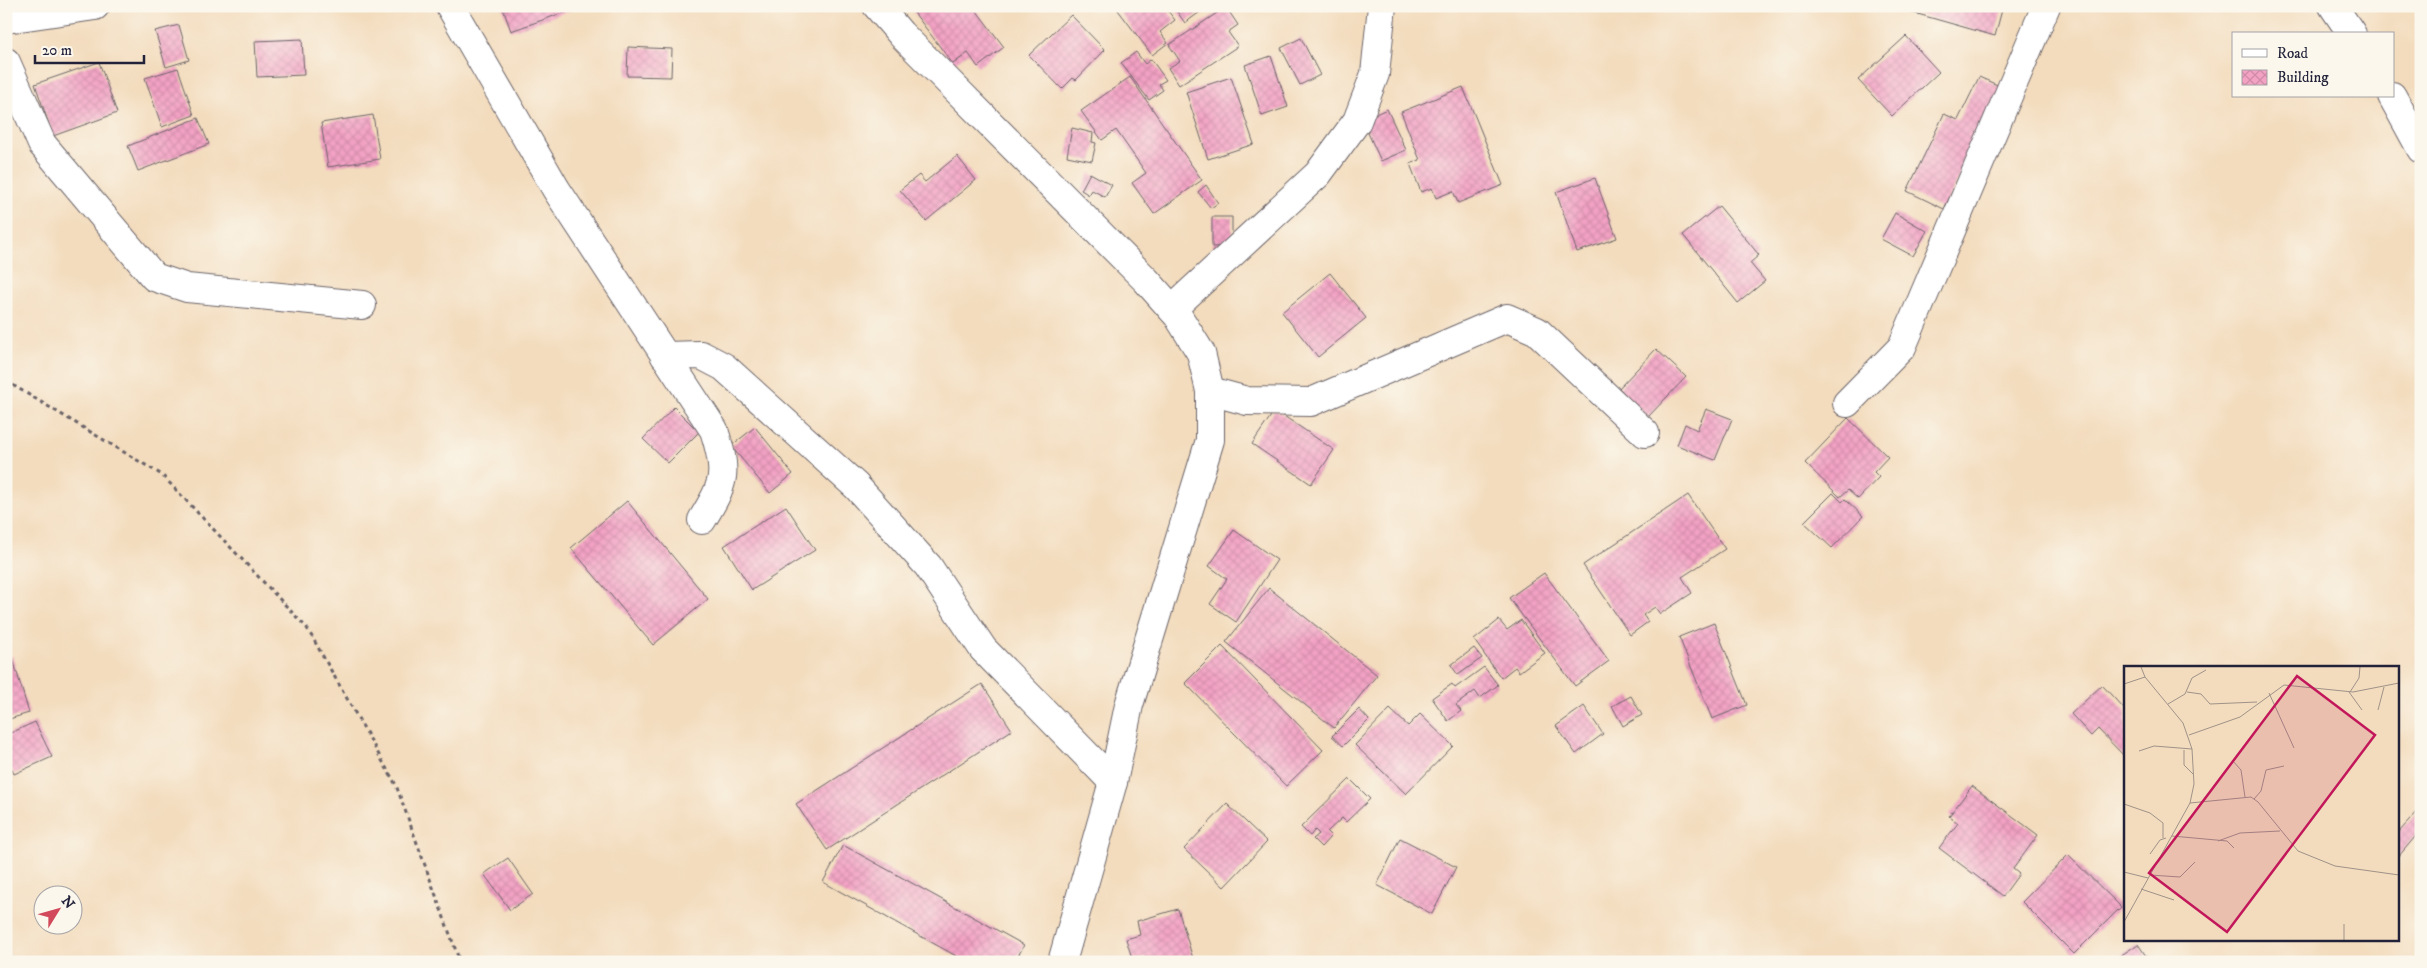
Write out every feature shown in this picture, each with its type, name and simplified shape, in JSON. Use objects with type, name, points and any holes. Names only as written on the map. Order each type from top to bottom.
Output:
[{"type":"street","points":[[6,19],[95,6]]},
{"type":"street","points":[[450,6],[556,189],[714,430],[724,459],[720,490],[702,520]]},
{"type":"street","points":[[876,6],[901,34],[1139,273],[1172,309],[1201,353],[1210,390],[1210,440],[1129,705],[1113,782],[1062,962]]},
{"type":"street","points":[[1172,309],[1318,174],[1357,121],[1375,74],[1382,6]]},
{"type":"street","points":[[1847,402],[1902,347],[2046,6]]},
{"type":"street","points":[[2333,6],[2351,32]]},
{"type":"street","points":[[6,62],[42,144],[154,277],[187,288],[362,305]]},
{"type":"street","points":[[2393,98],[2421,149]]},
{"type":"street","points":[[1210,390],[1247,401],[1311,402],[1507,318],[1537,331],[1645,433]]},
{"type":"street","points":[[665,356],[701,356],[724,367],[856,486],[928,566],[983,649],[1113,782]]},
{"type":"path","points":[[6,381],[162,475],[307,628],[396,785],[460,962]]},
{"type":"building","points":[[502,6],[569,6],[571,10],[511,31]]},
{"type":"building","points":[[909,6],[973,6],[1004,47],[978,67],[968,53],[953,64]]},
{"type":"building","points":[[1115,6],[1164,6],[1175,20],[1160,32],[1168,43],[1152,55]]},
{"type":"building","points":[[1173,6],[1208,6],[1185,23]]},
{"type":"building","points":[[1901,6],[2003,6],[1995,36],[1900,9]]},
{"type":"building","points":[[1226,7],[1238,25],[1228,32],[1238,46],[1179,85],[1168,68],[1180,61],[1169,45]]},
{"type":"building","points":[[1071,15],[1105,50],[1076,80],[1073,78],[1062,89],[1029,55]]},
{"type":"building","points":[[179,25],[189,60],[166,67],[155,31]]},
{"type":"building","points":[[1906,36],[1939,72],[1892,116],[1858,80]]},
{"type":"building","points":[[1301,38],[1320,75],[1300,85],[1281,48]]},
{"type":"building","points":[[302,39],[304,75],[257,77],[255,41]]},
{"type":"building","points":[[628,47],[672,49],[671,77],[627,76]]},
{"type":"building","points":[[1136,52],[1145,64],[1151,59],[1166,80],[1159,84],[1163,90],[1149,100],[1121,63]]},
{"type":"building","points":[[1271,56],[1288,107],[1262,116],[1245,65]]},
{"type":"building","points":[[99,62],[117,113],[53,136],[35,84]]},
{"type":"building","points":[[178,68],[194,115],[162,127],[145,78]]},
{"type":"building","points":[[1130,77],[1202,180],[1154,214],[1132,183],[1146,173],[1116,130],[1102,140],[1081,111]]},
{"type":"building","points":[[1231,77],[1254,144],[1208,159],[1186,92]]},
{"type":"building","points":[[1979,77],[2002,87],[1944,209],[1907,191],[1944,114],[1958,120]]},
{"type":"building","points":[[1463,87],[1503,185],[1458,203],[1453,191],[1436,198],[1432,188],[1421,192],[1410,164],[1420,160],[1401,112]]},
{"type":"building","points":[[1387,109],[1406,150],[1381,161],[1362,120]]},
{"type":"building","points":[[373,115],[380,159],[328,167],[321,123]]},
{"type":"building","points":[[198,118],[209,144],[138,171],[128,146]]},
{"type":"building","points":[[1072,128],[1093,133],[1092,142],[1096,143],[1092,161],[1067,156]]},
{"type":"building","points":[[957,156],[976,180],[926,221],[900,190],[919,175],[925,182]]},
{"type":"building","points":[[1090,173],[1112,185],[1105,197],[1092,190],[1089,195],[1081,190]]},
{"type":"building","points":[[1595,178],[1617,238],[1577,252],[1556,192]]},
{"type":"building","points":[[1206,185],[1218,203],[1211,208],[1198,192]]},
{"type":"building","points":[[1719,206],[1759,255],[1750,263],[1765,281],[1738,303],[1683,235]]},
{"type":"building","points":[[1895,213],[1927,231],[1913,256],[1881,239]]},
{"type":"building","points":[[1212,217],[1232,217],[1232,246],[1212,247]]},
{"type":"building","points":[[1330,273],[1366,318],[1318,357],[1282,312]]},
{"type":"building","points":[[1656,349],[1686,377],[1648,417],[1619,388]]},
{"type":"building","points":[[674,407],[699,432],[668,463],[643,439]]},
{"type":"building","points":[[1706,409],[1732,419],[1715,460],[1677,445],[1685,424],[1697,430]]},
{"type":"building","points":[[1275,410],[1334,450],[1311,484],[1252,444]]},
{"type":"building","points":[[1848,418],[1888,457],[1874,472],[1879,477],[1858,499],[1848,490],[1840,497],[1805,463]]},
{"type":"building","points":[[755,427],[793,474],[770,493],[731,446]]},
{"type":"building","points":[[1833,493],[1842,502],[1845,499],[1863,516],[1832,548],[1804,522]]},
{"type":"building","points":[[1688,495],[1725,549],[1682,577],[1692,593],[1660,614],[1655,607],[1643,615],[1648,622],[1630,635],[1583,565]]},
{"type":"building","points":[[627,501],[708,599],[653,645],[571,548]]},
{"type":"building","points":[[786,506],[815,550],[752,590],[724,546]]},
{"type":"building","points":[[1234,530],[1277,560],[1236,622],[1210,604],[1227,579],[1209,566]]},
{"type":"building","points":[[1544,573],[1609,661],[1575,686],[1509,598]]},
{"type":"building","points":[[1269,588],[1377,675],[1334,728],[1226,642]]},
{"type":"building","points":[[1499,620],[1507,630],[1521,620],[1545,653],[1519,672],[1515,667],[1501,678],[1474,640]]},
{"type":"building","points":[[1714,623],[1747,705],[1712,719],[1679,637]]},
{"type":"building","points":[[1222,646],[1323,750],[1286,786],[1185,683]]},
{"type":"building","points":[[1474,648],[1482,658],[1458,675],[1451,665]]},
{"type":"building","points":[[12,656],[29,713],[6,720],[6,657]]},
{"type":"building","points":[[1484,667],[1498,685],[1480,698],[1475,691],[1456,705],[1461,711],[1448,721],[1432,698],[1452,684],[1455,688]]},
{"type":"building","points":[[982,684],[1012,730],[827,850],[796,804]]},
{"type":"building","points":[[2102,685],[2124,709],[2124,756],[2098,729],[2091,736],[2071,714]]},
{"type":"building","points":[[1631,696],[1642,715],[1623,726],[1612,706]]},
{"type":"building","points":[[1584,706],[1603,734],[1576,754],[1556,726]]},
{"type":"building","points":[[1359,709],[1369,720],[1343,746],[1332,736]]},
{"type":"building","points":[[1390,709],[1408,726],[1420,714],[1453,746],[1406,794],[1355,745]]},
{"type":"building","points":[[35,722],[52,757],[14,774],[6,757],[6,735]]},
{"type":"building","points":[[6,778],[11,782],[6,789]]},
{"type":"building","points":[[1350,779],[1370,799],[1346,822],[1342,818],[1327,832],[1331,836],[1321,847],[1313,839],[1319,834],[1315,830],[1310,836],[1301,827]]},
{"type":"building","points":[[1972,786],[2038,835],[2013,869],[2019,874],[2003,896],[1939,848],[1958,823],[1949,816]]},
{"type":"building","points":[[1227,804],[1267,842],[1224,887],[1184,849]]},
{"type":"building","points":[[2420,809],[2421,830],[2400,855],[2400,831]]},
{"type":"building","points":[[1400,838],[1456,867],[1432,914],[1377,885]]},
{"type":"building","points":[[843,845],[1024,945],[1015,962],[967,962],[823,882]]},
{"type":"building","points":[[2068,855],[2121,907],[2074,954],[2022,902]]},
{"type":"building","points":[[508,858],[533,894],[510,910],[484,874]]},
{"type":"building","points":[[1178,909],[1194,962],[1147,962],[1146,958],[1133,961],[1126,939],[1140,935],[1137,921]]},
{"type":"building","points":[[2138,944],[2150,962],[2111,962]]}]
